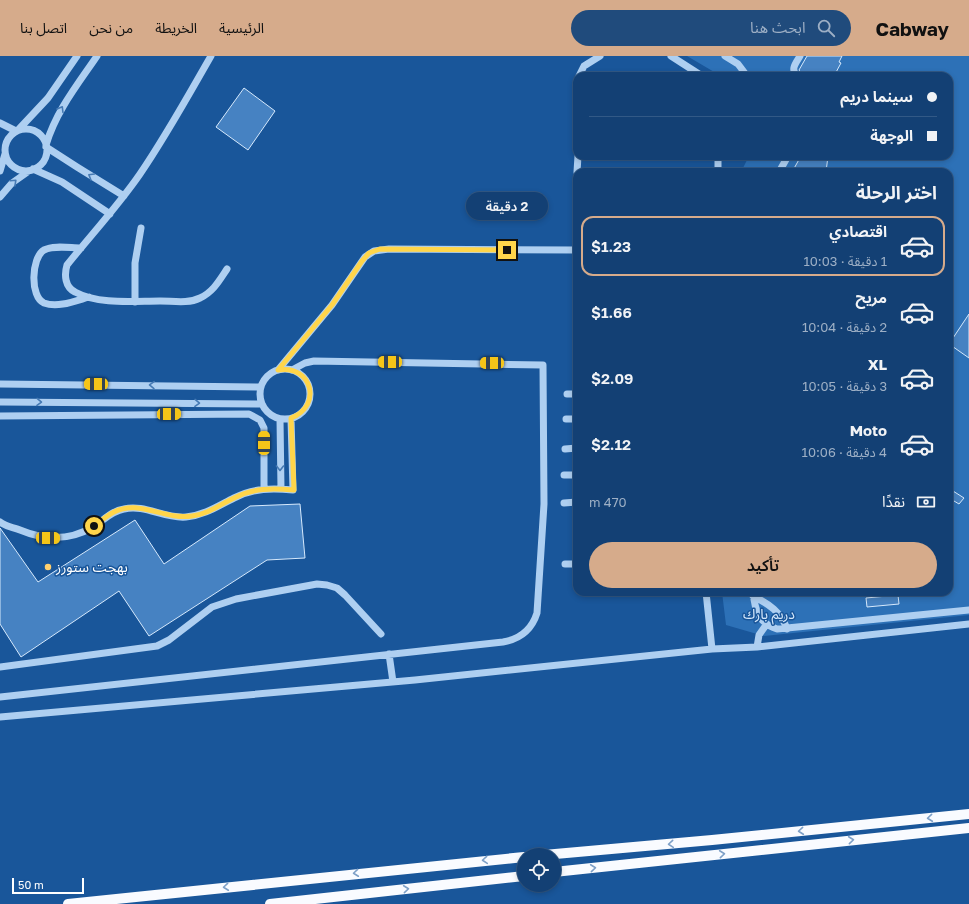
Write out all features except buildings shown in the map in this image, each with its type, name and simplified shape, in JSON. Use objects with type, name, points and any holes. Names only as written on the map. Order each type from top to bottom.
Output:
[{"type":"main road","points":[[561,853],[969,814]]},
{"type":"main road","points":[[561,871],[969,828]]},
{"type":"main road","points":[[68,904],[517,858]]},
{"type":"main road","points":[[270,904],[517,877]]},
{"type":"street","points":[[0,171],[3,150],[8,138],[48,98],[77,56]]},
{"type":"street","points":[[0,197],[12,183],[43,161],[52,127],[60,110],[97,56]]},
{"type":"street","points":[[211,56],[154,153],[124,196],[68,265],[66,270],[66,280],[71,289],[75,292],[106,300],[135,302],[187,302],[198,299],[213,289],[227,269]]},
{"type":"street","points":[[582,72],[584,66],[600,56]]},
{"type":"street","points":[[671,56],[696,72]]},
{"type":"street","points":[[725,56],[738,64],[744,72]]},
{"type":"street","points":[[794,72],[793,68],[800,56]]},
{"type":"street","points":[[0,123],[17,130],[28,129],[38,132],[44,140],[46,146],[77,168],[124,196]]},
{"type":"street","points":[[3,150],[10,164],[14,167],[25,171],[32,170],[62,182],[110,214]]},
{"type":"street","points":[[135,302],[136,257],[142,228]]},
{"type":"street","points":[[81,248],[52,248],[43,251],[40,254],[35,266],[35,293],[41,301],[55,305],[90,297]]},
{"type":"street","points":[[278,370],[332,305],[362,261],[374,251],[389,249],[573,250]]},
{"type":"street","points":[[0,697],[510,640],[522,635],[535,619],[537,613],[544,504],[543,365],[314,361],[304,363],[292,370]]},
{"type":"street","points":[[278,370],[292,370],[299,373],[308,384],[310,398],[304,411],[291,418],[280,419],[272,416],[262,404],[260,392],[261,387],[270,373],[278,370]]},
{"type":"street","points":[[0,384],[261,387]]},
{"type":"street","points":[[567,394],[573,394]]},
{"type":"street","points":[[0,402],[262,404]]},
{"type":"street","points":[[0,416],[249,414],[260,420],[264,428],[264,488]]},
{"type":"street","points":[[0,522],[7,526],[37,536],[62,538],[85,531],[107,516],[121,509],[138,507],[168,516],[193,516],[211,511],[242,494],[264,488],[294,490],[291,418]]},
{"type":"street","points":[[280,419],[281,489]]},
{"type":"street","points":[[566,420],[573,419]]},
{"type":"street","points":[[565,449],[573,448]]},
{"type":"street","points":[[564,475],[573,475]]},
{"type":"street","points":[[564,503],[573,502]]},
{"type":"street","points":[[565,564],[573,564]]},
{"type":"street","points":[[0,668],[157,646],[169,640],[212,607],[236,599],[317,584],[332,586],[341,591],[381,634]]},
{"type":"street","points":[[706,596],[712,649]]},
{"type":"street","points":[[753,596],[758,616],[766,624],[777,629],[969,610]]},
{"type":"street","points":[[756,596],[777,611],[785,622],[787,629]]},
{"type":"street","points":[[757,647],[759,635],[766,624]]},
{"type":"street","points":[[0,717],[393,682],[712,649],[757,647],[969,624]]},
{"type":"street","points":[[389,654],[393,682]]},
{"type":"green space","name":"دريم بارك","points":[[687,56],[969,56],[969,615],[764,636],[726,625],[722,596],[953,596],[953,168],[743,168],[747,160],[953,160],[953,72],[714,72]]},
{"type":"place","name":"بهجت ستورز","points":[[48,567]]},
{"type":"route","points":[[94,526],[107,516],[121,509],[138,507],[168,516],[184,517],[211,511],[242,494],[264,488],[294,490],[291,418],[298,416],[304,411],[308,405],[310,391],[308,384],[299,373],[292,370],[278,370],[332,305],[365,257],[369,253],[380,249],[507,250]]}]
